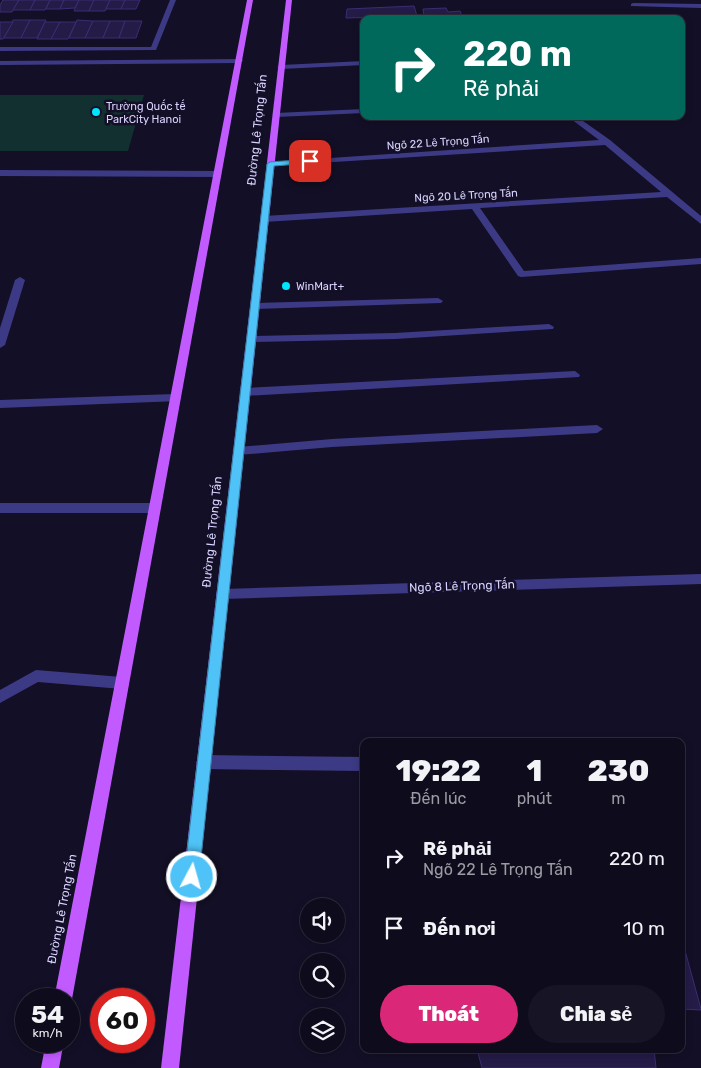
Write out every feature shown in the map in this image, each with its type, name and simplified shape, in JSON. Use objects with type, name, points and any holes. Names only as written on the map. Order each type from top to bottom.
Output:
[{"type":"main road","name":"Đường Lê Trọng Tấn","points":[[65,988],[250,0]]},
{"type":"main road","name":"Đường Lê Trọng Tấn","points":[[170,1068],[289,0]]},
{"type":"main road","points":[[50,1068],[53,1053]]},
{"type":"street","points":[[0,49],[154,48],[173,0]]},
{"type":"street","points":[[633,6],[701,6]]},
{"type":"street","points":[[0,63],[239,61]]},
{"type":"street","points":[[281,67],[360,63]]},
{"type":"street","points":[[276,115],[360,111]]},
{"type":"street","points":[[577,120],[607,142],[701,221]]},
{"type":"street","name":"Ngõ 22 Lê Trọng Tấn","points":[[270,164],[607,142]]},
{"type":"street","points":[[0,173],[218,174]]},
{"type":"street","name":"Ngõ 20 Lê Trọng Tấn","points":[[264,219],[669,194]]},
{"type":"street","points":[[474,206],[521,274],[701,261]]},
{"type":"street","points":[[0,345],[20,280]]},
{"type":"street","points":[[255,306],[438,301]]},
{"type":"street","points":[[251,339],[395,336],[549,327]]},
{"type":"street","points":[[244,392],[576,374]]},
{"type":"street","points":[[0,404],[175,398]]},
{"type":"street","points":[[238,451],[332,443],[597,429]]},
{"type":"street","points":[[0,508],[155,508]]},
{"type":"street","name":"Ngõ 8 Lê Trọng Tấn","points":[[223,594],[701,579]]},
{"type":"street","points":[[0,697],[36,676],[122,683]]},
{"type":"street","points":[[204,762],[360,764]]},
{"type":"green space","points":[[0,95],[144,95],[128,151],[0,151]]},
{"type":"building","points":[[3,0],[19,0],[12,12],[0,12],[0,5]]},
{"type":"building","points":[[19,0],[35,0],[30,10],[13,10]]},
{"type":"building","points":[[35,0],[50,0],[45,10],[30,10]]},
{"type":"building","points":[[50,0],[64,0],[60,9],[46,9]]},
{"type":"building","points":[[64,0],[79,0],[75,8],[60,9]]},
{"type":"building","points":[[79,0],[94,0],[89,11],[74,11]]},
{"type":"building","points":[[94,0],[110,0],[105,11],[89,11]]},
{"type":"building","points":[[110,0],[125,0],[121,9],[106,9]]},
{"type":"building","points":[[125,0],[140,0],[136,9],[121,9]]},
{"type":"building","points":[[414,6],[417,15],[360,15],[360,18],[346,18],[347,9]]},
{"type":"building","points":[[446,8],[448,12],[460,11],[462,15],[424,15],[423,9]]},
{"type":"building","points":[[13,20],[30,20],[21,38],[4,38]]},
{"type":"building","points":[[30,20],[46,20],[37,38],[21,38]]},
{"type":"building","points":[[77,20],[93,21],[85,38],[69,38]]},
{"type":"building","points":[[93,21],[110,21],[103,38],[85,38]]},
{"type":"building","points":[[110,21],[125,21],[119,38],[103,38]]},
{"type":"building","points":[[125,21],[142,21],[136,38],[119,38]]},
{"type":"building","points":[[0,22],[13,22],[3,39],[0,39]]},
{"type":"building","points":[[45,22],[60,22],[51,39],[37,39]]},
{"type":"building","points":[[60,22],[76,22],[68,39],[51,39]]},
{"type":"building","points":[[685,951],[701,1009],[685,1009]]},
{"type":"building","points":[[478,1053],[654,1053],[656,1068],[482,1068]]},
{"type":"place","name":"Trường Quốc tế ParkCity Hanoi","points":[[96,112]]},
{"type":"place","name":"WinMart+","points":[[286,286]]},
{"type":"route","points":[[192,877],[270,164],[310,161]]}]
